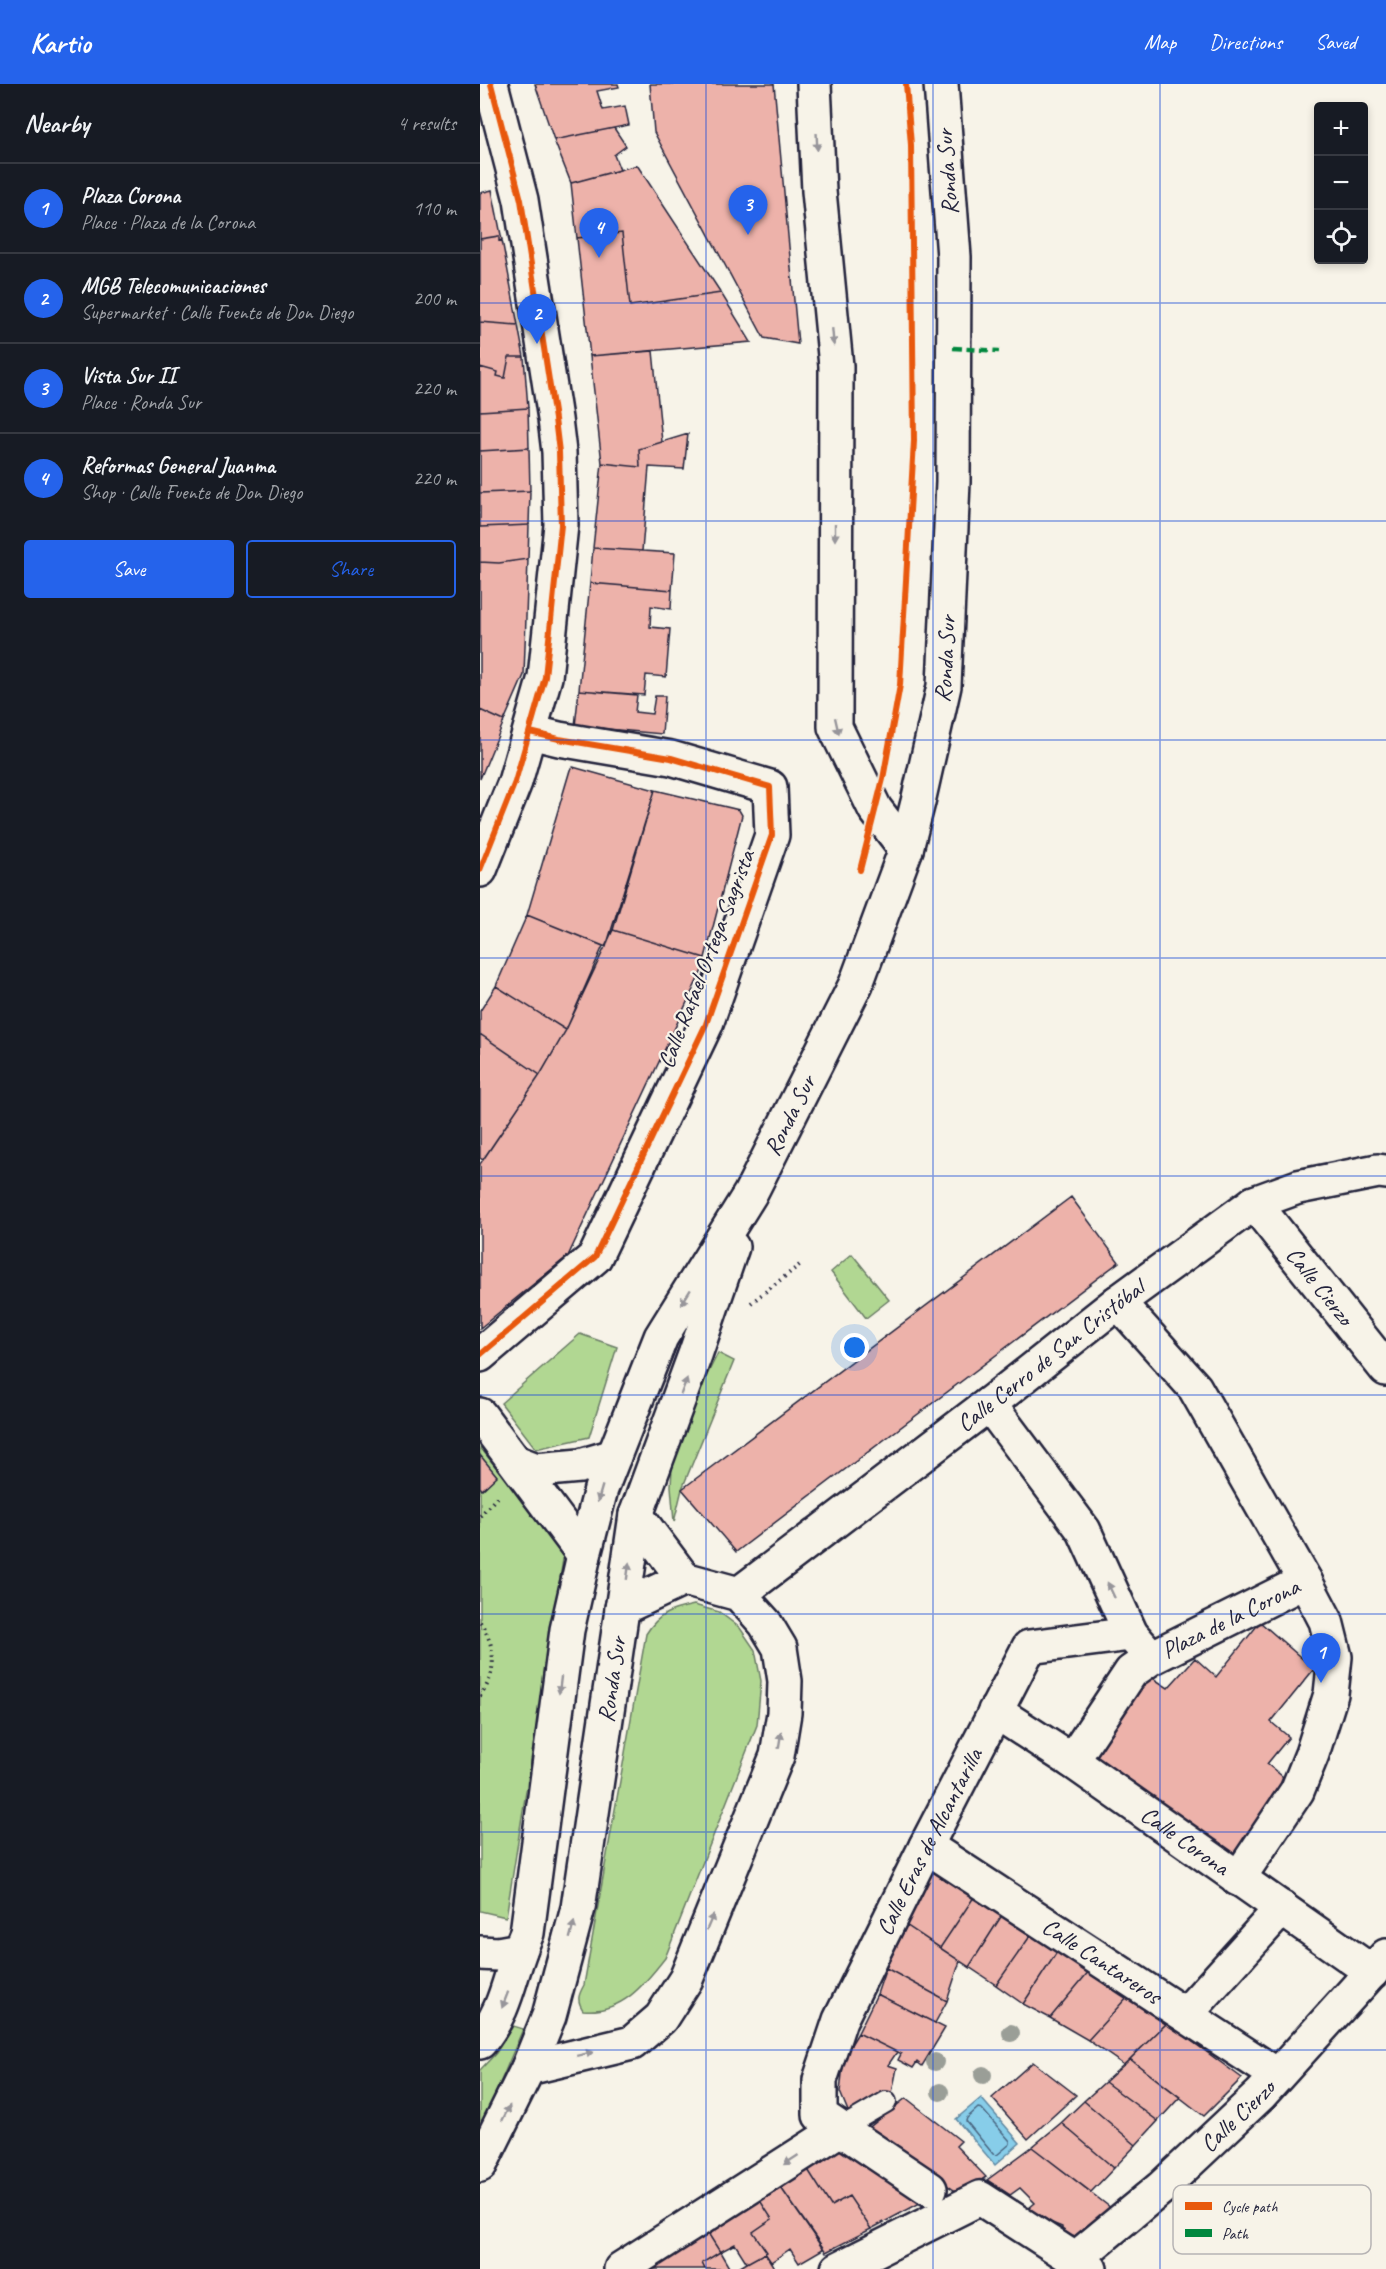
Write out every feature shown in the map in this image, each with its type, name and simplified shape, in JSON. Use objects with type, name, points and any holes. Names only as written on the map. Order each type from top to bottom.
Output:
[{"type":"street","points":[[480,870],[515,782],[545,677],[561,525],[559,452],[520,200],[491,84]]},
{"type":"street","points":[[814,84],[819,190],[836,366],[835,727],[875,809],[906,849]]},
{"type":"street","name":"Ronda Sur","points":[[480,2042],[494,2025],[503,2006],[527,1933],[567,1630],[601,1489],[661,1337],[750,1194],[856,984],[906,849],[944,686],[953,482],[954,257],[941,84]]},
{"type":"street","name":"Calle Rafael Ortega Sagrista","points":[[480,1355],[595,1257],[706,1024],[772,835],[770,787],[671,758],[530,732]]},
{"type":"street","name":"Calle Cerro de San Cristóbal","points":[[740,1594],[989,1404],[1118,1302],[1254,1203],[1298,1187],[1378,1171],[1386,1172]]},
{"type":"street","name":"Ronda Sur","points":[[480,2165],[528,2068],[549,2016],[578,1908],[636,1515],[696,1352],[750,1194]]},
{"type":"street","name":"Calle Cierzo","points":[[1254,1203],[1386,1369]]},
{"type":"street","points":[[1118,1302],[1195,1388],[1305,1581]]},
{"type":"street","points":[[989,1404],[1084,1531],[1141,1646],[1131,1672],[1072,1761]]},
{"type":"street","points":[[480,1415],[518,1463],[584,1555]]},
{"type":"street","points":[[518,1463],[536,1470],[580,1466],[614,1456]]},
{"type":"street","points":[[528,2068],[632,2043],[661,2018],[686,1979],[777,1756],[784,1713],[785,1681],[780,1648],[765,1623],[740,1594],[684,1579],[636,1515]]},
{"type":"street","points":[[622,1608],[684,1579]]},
{"type":"street","name":"Plaza de la Corona","points":[[1141,1646],[1305,1581],[1326,1621],[1335,1657],[1331,1694],[1312,1754],[1297,1791],[1238,1879]]},
{"type":"street","name":"Calle Eras de Alcantarilla","points":[[930,2189],[820,2115],[820,2080],[840,2020],[926,1846],[1029,1647],[1141,1646]]},
{"type":"street","name":"Calle Corona","points":[[996,1711],[1072,1761],[1238,1879],[1282,1908],[1379,1964]]},
{"type":"street","name":"Calle Cantareros","points":[[926,1846],[1277,2075]]},
{"type":"street","points":[[1186,2014],[1282,1908]]},
{"type":"street","points":[[480,1953],[498,1954],[520,1950]]},
{"type":"street","name":"Calle Cierzo","points":[[1082,2264],[1261,2094],[1379,1964]]},
{"type":"street","points":[[621,2269],[840,2128]]},
{"type":"street","points":[[838,2269],[980,2198],[1082,2264]]},
{"type":"lane","points":[[840,2128],[886,2102]]},
{"type":"path","points":[[747,1305],[802,1263]]},
{"type":"path","points":[[480,1622],[489,1635],[494,1655],[491,1676],[480,1696]]},
{"type":"green space","points":[[852,1254],[889,1300],[866,1318],[831,1272]]},
{"type":"green space","points":[[580,1334],[617,1347],[589,1437],[536,1449],[501,1403]]},
{"type":"green space","points":[[718,1353],[734,1361],[682,1489],[674,1522],[671,1486],[673,1451],[688,1413]]},
{"type":"green space","points":[[480,1447],[564,1553],[506,1917],[480,1911]]},
{"type":"green space","points":[[694,1605],[719,1612],[740,1628],[755,1650],[761,1681],[757,1725],[665,1958],[630,1996],[609,2007],[583,2010],[579,1997],[584,1985],[646,1634],[661,1617]]},
{"type":"green space","points":[[513,2026],[523,2029],[480,2130],[480,2070],[496,2053]]},
{"type":"water","points":[[981,2098],[1020,2143],[995,2165],[956,2119]]},
{"type":"building","points":[[535,84],[618,84],[619,87],[597,91],[603,110],[625,106],[629,125],[554,140]]},
{"type":"building","points":[[650,84],[774,84],[798,344],[764,338],[654,132]]},
{"type":"building","points":[[614,128],[626,146],[614,155],[620,170],[571,183],[554,140]]},
{"type":"building","points":[[637,165],[721,293],[630,306],[622,233],[577,238],[571,183]]},
{"type":"building","points":[[492,190],[502,240],[499,241],[499,236],[480,239],[480,193]]},
{"type":"building","points":[[622,233],[630,306],[721,293],[751,342],[590,356],[577,238]]},
{"type":"building","points":[[499,236],[499,241],[502,240],[518,325],[480,322],[480,239]]},
{"type":"building","points":[[480,322],[518,325],[524,357],[509,357],[505,378],[497,376],[498,372],[480,367]]},
{"type":"building","points":[[653,351],[662,442],[639,449],[640,467],[602,463],[590,356]]},
{"type":"building","points":[[509,357],[524,357],[528,408],[480,411],[480,367],[498,372],[497,376],[505,378]]},
{"type":"building","points":[[528,408],[529,448],[480,451],[480,411]]},
{"type":"building","points":[[688,434],[684,469],[649,467],[642,551],[593,548],[602,463],[640,467],[639,449]]},
{"type":"building","points":[[529,448],[530,491],[480,493],[480,451]]},
{"type":"building","points":[[530,491],[529,525],[480,527],[480,493]]},
{"type":"building","points":[[529,525],[528,559],[499,563],[480,562],[480,527]]},
{"type":"building","points":[[593,548],[675,553],[672,590],[590,583]]},
{"type":"building","points":[[528,559],[524,675],[504,721],[480,710],[480,562],[499,563]]},
{"type":"building","points":[[590,583],[672,590],[671,609],[651,606],[650,627],[670,629],[666,677],[646,675],[644,695],[579,690]]},
{"type":"building","points":[[579,690],[637,695],[635,712],[652,714],[655,696],[665,696],[662,734],[575,726]]},
{"type":"building","points":[[480,710],[504,721],[480,779]]},
{"type":"building","points":[[573,767],[655,790],[606,947],[527,915],[570,770]]},
{"type":"building","points":[[655,790],[739,810],[742,815],[705,958],[613,930]]},
{"type":"building","points":[[527,915],[603,946],[566,1030],[496,986]]},
{"type":"building","points":[[613,930],[705,958],[703,968],[568,1256],[480,1328],[480,1164],[540,1075],[566,1030]]},
{"type":"building","points":[[496,986],[566,1030],[540,1075],[480,1034],[480,1011]]},
{"type":"building","points":[[480,1034],[540,1075],[483,1160],[480,1158]]},
{"type":"building","points":[[1071,1197],[1119,1262],[736,1552],[682,1489]]},
{"type":"building","points":[[480,1455],[497,1476],[482,1490],[480,1487]]},
{"type":"building","points":[[1260,1622],[1314,1669],[1271,1722],[1289,1737],[1267,1764],[1288,1781],[1232,1860],[1085,1761],[1142,1671],[1168,1688],[1195,1658],[1216,1677]]},
{"type":"building","points":[[936,1864],[978,1891],[940,1948],[906,1925]]},
{"type":"building","points":[[978,1891],[1004,1912],[969,1967],[940,1948]]},
{"type":"building","points":[[1004,1912],[1033,1932],[996,1985],[969,1967]]},
{"type":"building","points":[[906,1925],[960,1961],[947,2001],[886,1968]]},
{"type":"building","points":[[1033,1932],[1059,1949],[1023,2004],[996,1985]]},
{"type":"building","points":[[1059,1949],[1090,1970],[1050,2018],[1023,2004]]},
{"type":"building","points":[[886,1968],[947,2001],[935,2023],[877,1994]]},
{"type":"building","points":[[1090,1970],[1129,1995],[1088,2040],[1050,2018]]},
{"type":"building","points":[[877,1994],[945,2028],[922,2066],[917,2062],[913,2068],[898,2060],[901,2054],[858,2033]]},
{"type":"building","points":[[1129,1995],[1167,2023],[1124,2065],[1088,2040]]},
{"type":"building","points":[[1167,2023],[1242,2078],[1204,2116],[1130,2059]]},
{"type":"building","points":[[858,2033],[897,2052],[888,2065],[897,2068],[891,2098],[850,2116],[840,2092],[844,2056]]},
{"type":"building","points":[[1130,2059],[1180,2097],[1158,2121],[1105,2082]]},
{"type":"building","points":[[1033,2062],[1076,2095],[1028,2139],[992,2098]]},
{"type":"building","points":[[1105,2082],[1158,2121],[1136,2145],[1084,2101]]},
{"type":"building","points":[[906,2098],[961,2141],[956,2146],[986,2177],[960,2194],[866,2130]]},
{"type":"building","points":[[1084,2101],[1136,2145],[1114,2168],[1061,2123]]},
{"type":"building","points":[[1061,2123],[1114,2168],[1091,2192],[1032,2147]]},
{"type":"building","points":[[837,2145],[922,2202],[871,2229],[849,2196],[831,2206],[805,2165]]},
{"type":"building","points":[[1032,2147],[1111,2208],[1075,2240],[1062,2231],[1062,2227],[1032,2215],[1029,2208],[1035,2203],[1020,2188],[1010,2195],[987,2180]]},
{"type":"building","points":[[805,2165],[831,2206],[849,2196],[871,2229],[826,2252],[777,2182]]},
{"type":"building","points":[[777,2182],[823,2249],[799,2263],[790,2249],[771,2262],[753,2232],[772,2219],[757,2196]]},
{"type":"building","points":[[757,2196],[772,2219],[753,2232],[767,2252],[747,2263],[735,2244],[720,2252],[706,2230]]},
{"type":"building","points":[[706,2230],[720,2252],[702,2263],[705,2269],[651,2269]]},
{"type":"building","points":[[720,2252],[730,2269],[705,2269],[702,2263]]},
{"type":"building","points":[[765,2253],[775,2269],[737,2269],[747,2263]]},
{"type":"marked path","points":[[953,348],[999,351]]},
{"type":"cycle path","points":[[480,870],[515,782],[545,677],[561,525],[559,452],[555,419],[521,200],[491,84]]},
{"type":"cycle path","points":[[860,870],[883,779],[900,685],[914,441],[911,145],[906,84]]},
{"type":"cycle path","points":[[480,1355],[595,1257],[706,1024],[772,835],[770,787],[671,758],[530,732]]},
{"type":"place","name":"Vista Sur II","points":[[748,235]]},
{"type":"place","name":"Reformas General Juanma","points":[[599,258]]},
{"type":"place","name":"MGB Telecomunicaciones","points":[[537,344]]},
{"type":"place","name":"Plaza Corona","points":[[1321,1683]]}]
